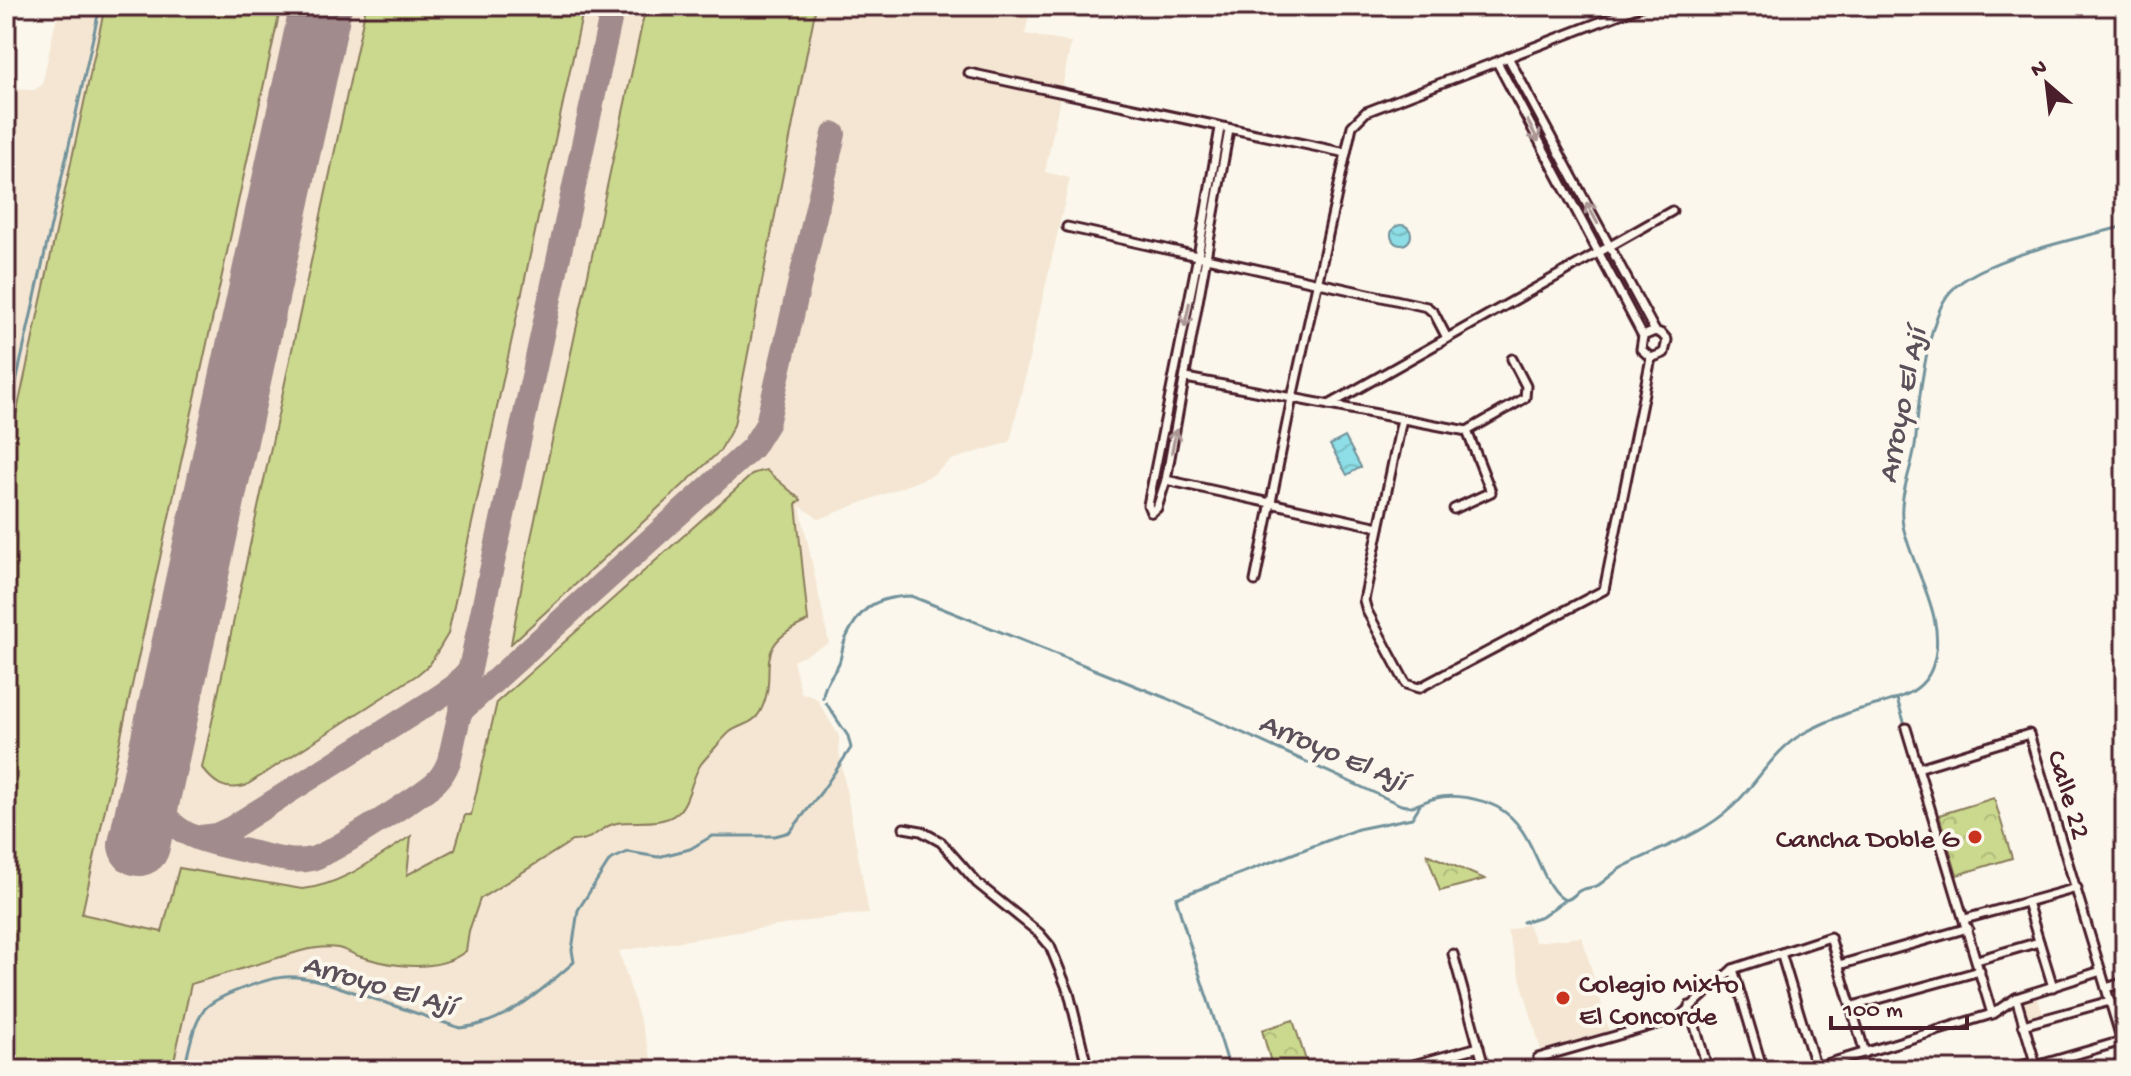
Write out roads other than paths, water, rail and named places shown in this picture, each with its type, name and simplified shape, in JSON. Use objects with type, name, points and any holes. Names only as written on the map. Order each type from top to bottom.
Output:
[{"type":"street","points":[[1255,581],[1352,126],[1366,112],[1641,6]]},
{"type":"street","points":[[1508,57],[1655,331],[1667,340],[1664,353],[1651,358]]},
{"type":"street","points":[[1497,62],[1643,336],[1641,349],[1651,358]]},
{"type":"street","points":[[969,73],[1346,153]]},
{"type":"street","points":[[1202,257],[1186,378],[1166,480],[1157,508],[1149,512],[1225,129]]},
{"type":"street","points":[[1329,405],[1446,336],[1672,211]]},
{"type":"street","points":[[1067,227],[1427,307],[1434,313],[1446,336]]},
{"type":"street","points":[[1643,336],[1655,331]]},
{"type":"street","points":[[1402,419],[1365,605],[1406,684],[1411,687],[1428,685],[1604,590],[1651,358]]},
{"type":"street","points":[[1186,378],[1467,431],[1525,398],[1526,386],[1512,359]]},
{"type":"street","points":[[1454,509],[1491,492],[1467,431]]},
{"type":"street","points":[[1166,480],[1379,527]]},
{"type":"street","points":[[1906,728],[1992,1014]]},
{"type":"street","name":"Calle 22","points":[[1918,768],[2029,734],[2110,1001],[2121,1027],[2125,1051]]},
{"type":"street","points":[[904,828],[921,831],[941,842],[977,883],[1039,933],[1050,946],[1069,993],[1088,1070]]},
{"type":"street","points":[[1965,919],[2077,888]]},
{"type":"street","points":[[2027,902],[2053,987]]},
{"type":"street","points":[[1839,965],[1968,928]]},
{"type":"street","points":[[1524,1070],[1539,1062],[1678,1018],[1733,969],[1830,937],[1865,1053]]},
{"type":"street","points":[[1977,960],[2039,942]]},
{"type":"street","points":[[1781,953],[1818,1066],[1992,1014],[2016,998],[2101,971]]},
{"type":"street","points":[[1453,954],[1485,1070]]},
{"type":"street","points":[[1733,969],[1763,1070]]},
{"type":"street","points":[[1853,1006],[1980,971]]},
{"type":"street","points":[[2106,988],[2125,982]]},
{"type":"street","points":[[2016,998],[2036,1066]]},
{"type":"street","points":[[2023,1025],[2110,1001]]},
{"type":"street","points":[[1689,1006],[1708,1070]]},
{"type":"street","points":[[2006,1070],[2036,1066],[2122,1041]]},
{"type":"street","points":[[1395,1070],[1479,1047]]},
{"type":"water","points":[[1401,225],[1408,228],[1411,235],[1408,242],[1401,245],[1394,242],[1391,235],[1394,228]]},
{"type":"water","points":[[1345,437],[1361,467],[1347,475],[1330,445]]},
{"type":"waterway","points":[[6,427],[100,6]]},
{"type":"waterway","name":"Arroyo El Ají","points":[[823,698],[845,641],[864,611],[879,601],[911,596],[1166,698],[1401,805],[1415,805],[1450,796],[1475,799],[1497,807],[1521,829],[1556,893],[1565,900],[1571,898],[1581,890],[1597,886],[1621,868],[1693,834],[1720,817],[1741,798],[1775,757],[1804,733],[1848,713],[1909,693],[1927,677],[1933,665],[1936,630],[1933,612],[1903,526],[1902,503],[1915,448],[1925,364],[1940,309],[1960,283],[1979,271],[2029,252],[2125,226]]},
{"type":"waterway","points":[[1897,699],[1906,728]]},
{"type":"waterway","name":"Arroyo El Ají","points":[[184,1070],[194,1031],[204,1010],[230,994],[278,978],[296,977],[324,982],[460,1028],[507,1013],[535,995],[574,962],[572,950],[578,910],[610,860],[628,852],[658,857],[690,849],[712,836],[775,836],[790,832],[851,748],[848,736],[826,703]]},
{"type":"waterway","points":[[1230,1070],[1176,898],[1358,829],[1412,818],[1420,805]]},
{"type":"waterway","points":[[1523,922],[1542,916],[1565,900]]},
{"type":"place","name":"Cancha Doble G","points":[[1975,837]]},
{"type":"place","name":"Colegio Mixto El Concorde","points":[[1563,998]]}]
